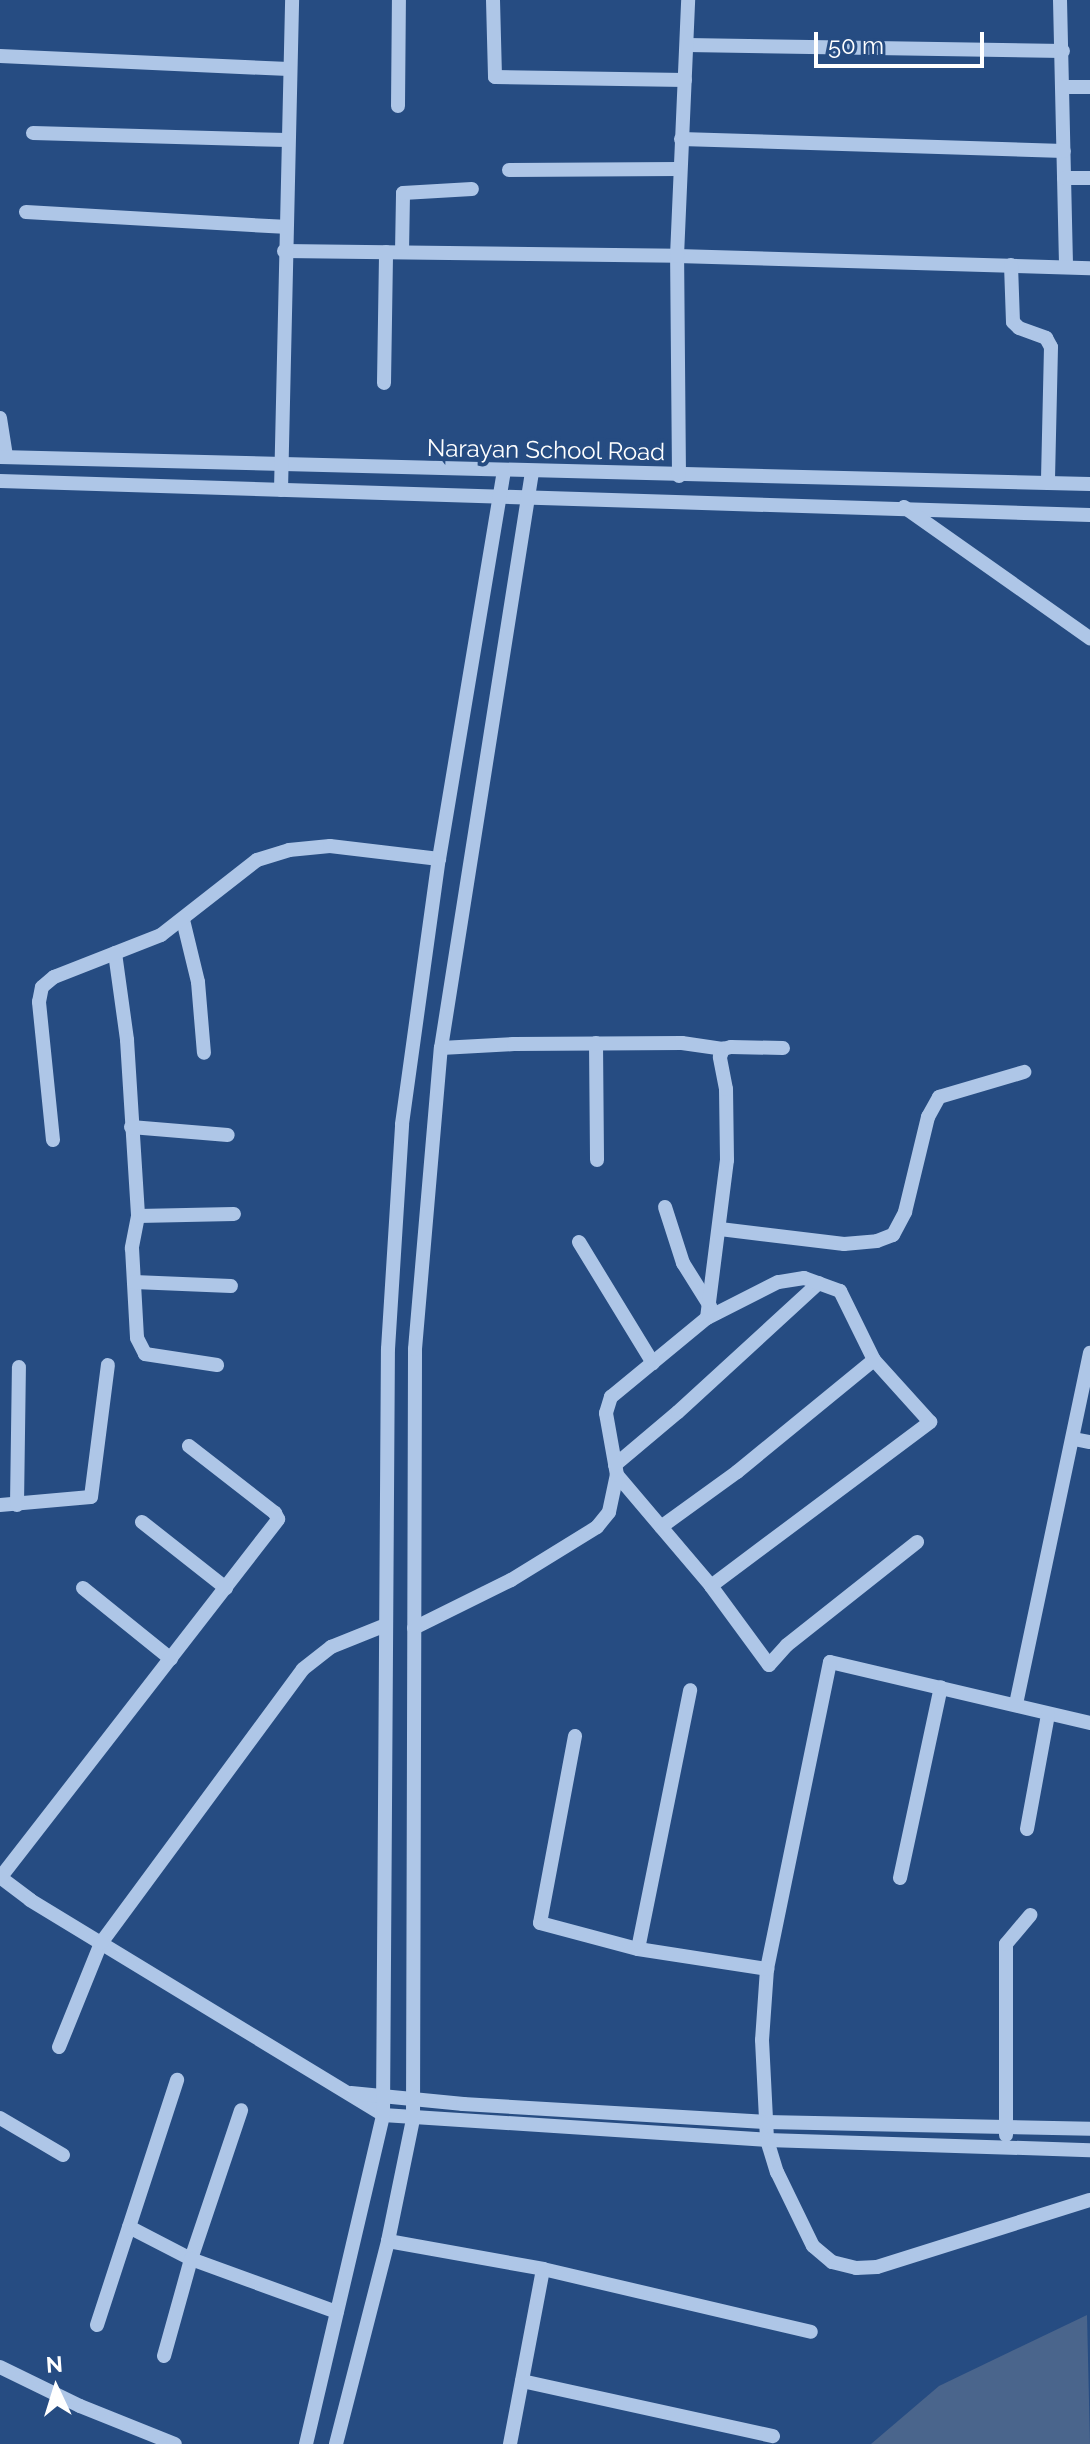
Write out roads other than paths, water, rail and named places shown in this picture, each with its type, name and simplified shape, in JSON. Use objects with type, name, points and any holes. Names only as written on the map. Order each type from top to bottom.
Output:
[{"type":"street","points":[[281,490],[284,227],[292,0]]},
{"type":"street","points":[[398,106],[399,0]]},
{"type":"street","points":[[493,0],[495,77],[685,80]]},
{"type":"street","points":[[679,476],[677,256],[688,0]]},
{"type":"street","points":[[1060,0],[1066,267]]},
{"type":"street","points":[[687,45],[1063,51]]},
{"type":"street","points":[[0,56],[289,69]]},
{"type":"street","points":[[1063,87],[1090,87]]},
{"type":"street","points":[[33,133],[287,140]]},
{"type":"street","points":[[681,139],[1064,151]]},
{"type":"street","points":[[509,170],[679,169]]},
{"type":"street","points":[[1064,178],[1090,178]]},
{"type":"street","points":[[402,252],[403,193],[472,189]]},
{"type":"street","points":[[26,212],[284,227]]},
{"type":"street","points":[[284,251],[677,256],[1090,268]]},
{"type":"street","points":[[384,383],[386,252]]},
{"type":"street","points":[[1011,265],[1013,322],[1046,338],[1051,347],[1048,483]]},
{"type":"street","points":[[0,418],[3,457]]},
{"type":"street","name":"Narayan School Road","points":[[3,457],[1090,484]]},
{"type":"street","points":[[306,2444],[383,2115],[388,1349],[402,1124],[439,859],[504,471]]},
{"type":"street","points":[[336,2444],[388,2241],[413,2119],[415,1349],[441,1048],[532,472]]},
{"type":"street","points":[[0,481],[1090,515]]},
{"type":"street","points":[[903,507],[1090,638]]},
{"type":"street","points":[[53,1140],[39,1002],[42,987],[54,977],[161,935],[257,860],[289,850],[330,846],[439,859]]},
{"type":"street","points":[[183,920],[198,982],[204,1053]]},
{"type":"street","points":[[115,953],[127,1040],[138,1216],[132,1248],[137,1338],[145,1354],[217,1365]]},
{"type":"street","points":[[441,1048],[596,1043],[682,1043],[723,1049],[783,1048]]},
{"type":"street","points":[[596,1043],[597,1160]]},
{"type":"street","points":[[708,1312],[727,1160],[726,1089],[720,1057],[723,1049]]},
{"type":"street","points":[[720,1229],[844,1244],[877,1241],[893,1235],[905,1212],[928,1117],[939,1097],[1024,1072]]},
{"type":"street","points":[[131,1127],[228,1135]]},
{"type":"street","points":[[665,1207],[683,1263],[708,1312]]},
{"type":"street","points":[[138,1216],[234,1214]]},
{"type":"street","points":[[579,1242],[653,1363]]},
{"type":"street","points":[[414,1628],[511,1580],[597,1527],[609,1512],[616,1470],[606,1413],[611,1397],[708,1312],[778,1282],[804,1278],[840,1291],[874,1360],[930,1422],[711,1586]]},
{"type":"street","points":[[134,1282],[231,1286]]},
{"type":"street","points":[[616,1470],[819,1283]]},
{"type":"street","points":[[1016,1704],[1090,1353]]},
{"type":"street","points":[[661,1527],[737,1472],[874,1360]]},
{"type":"street","points":[[0,1505],[86,1499],[94,1493],[108,1365]]},
{"type":"street","points":[[17,1505],[19,1367]]},
{"type":"street","points":[[1074,1439],[1090,1442]]},
{"type":"street","points":[[189,1446],[275,1513],[278,1519],[0,1878],[383,2115],[767,2140],[1090,2150]]},
{"type":"street","points":[[616,1470],[711,1586],[769,1665],[787,1645],[917,1542]]},
{"type":"street","points":[[142,1522],[226,1588]]},
{"type":"street","points":[[83,1588],[171,1659]]},
{"type":"street","points":[[59,2047],[101,1943],[303,1669],[331,1647],[386,1625]]},
{"type":"street","points":[[1090,1723],[830,1662],[767,1969],[762,2040],[767,2140],[777,2172],[813,2246],[832,2262],[856,2268],[877,2267],[1090,2200]]},
{"type":"street","points":[[900,1878],[941,1687]]},
{"type":"street","points":[[638,1949],[690,1690]]},
{"type":"street","points":[[1027,1829],[1048,1715]]},
{"type":"street","points":[[575,1736],[540,1923],[638,1949],[767,1969]]},
{"type":"street","points":[[1006,2147],[1006,1944],[1030,1915]]},
{"type":"street","points":[[97,2325],[177,2080]]},
{"type":"street","points":[[346,2092],[766,2122],[1090,2129]]},
{"type":"street","points":[[164,2356],[191,2259],[241,2110]]},
{"type":"street","points":[[0,2118],[63,2155]]},
{"type":"street","points":[[129,2227],[191,2259],[337,2312]]},
{"type":"street","points":[[388,2241],[543,2269],[811,2332]]},
{"type":"street","points":[[510,2444],[543,2269]]},
{"type":"street","points":[[0,2367],[153,2440],[175,2444]]},
{"type":"street","points":[[522,2381],[773,2436]]},
{"type":"water","points":[[1087,2315],[1090,2444],[871,2444],[939,2386]]}]
